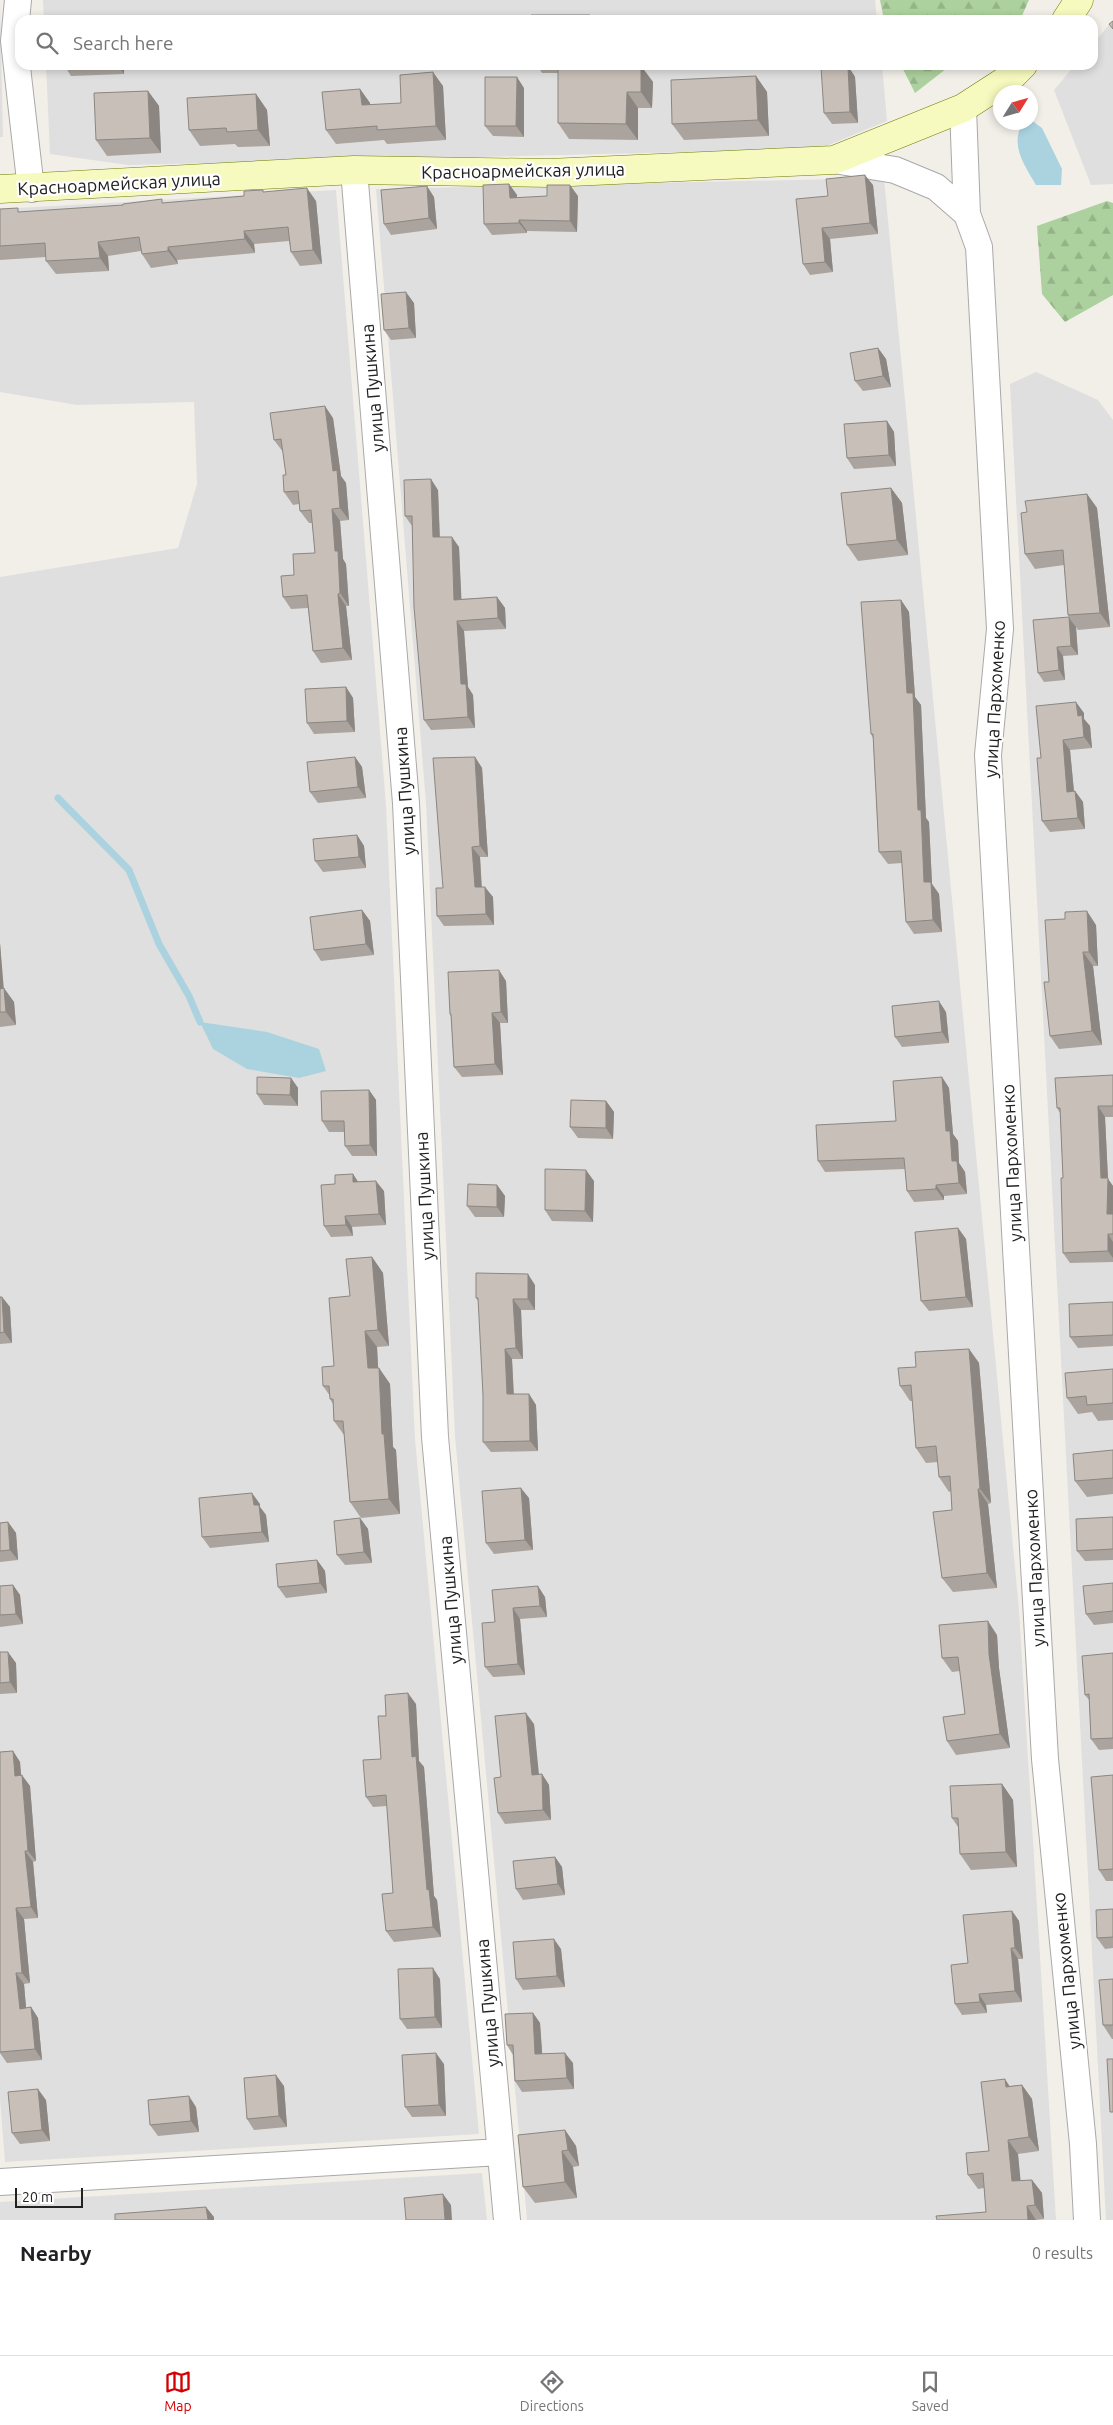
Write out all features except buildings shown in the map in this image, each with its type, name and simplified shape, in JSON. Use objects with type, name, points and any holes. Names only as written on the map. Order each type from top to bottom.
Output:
[{"type":"street","points":[[17,15],[18,0]]},
{"type":"street","points":[[1069,15],[1079,0]]},
{"type":"street","points":[[15,31],[15,50]]},
{"type":"street","points":[[17,70],[31,189]]},
{"type":"street","name":"Красноармейская улица","points":[[0,189],[31,189],[354,170],[548,173],[834,160],[963,108],[1011,77],[1018,70]]},
{"type":"street","name":"улица Пархоменко","points":[[963,108],[967,214],[979,247],[1000,629],[988,755],[1045,1759],[1083,2144],[1087,2220]]},
{"type":"street","points":[[834,160],[895,170],[936,187],[967,214]]},
{"type":"street","name":"улица Пушкина","points":[[354,170],[406,803],[435,1437],[507,2220]]},
{"type":"street","points":[[0,2182],[500,2152]]},
{"type":"shaded area","points":[[0,0],[3,137],[0,137]]},
{"type":"shaded area","points":[[43,0],[875,0],[876,15],[44,15]]},
{"type":"shaded area","points":[[1113,20],[1113,184],[1091,185],[1054,90],[1071,70],[1098,70],[1098,38]]},
{"type":"shaded area","points":[[46,70],[882,70],[887,121],[819,149],[128,165],[50,154]]},
{"type":"shaded area","points":[[884,178],[1019,1610],[1056,2220],[527,2220],[455,1436],[426,803],[376,189]]},
{"type":"shaded area","points":[[336,190],[386,805],[415,1439],[479,2134],[5,2162],[0,2099],[0,577],[178,548],[197,484],[194,402],[77,405],[0,392],[0,209]]},
{"type":"shaded area","points":[[1036,372],[1098,400],[1113,420],[1113,2220],[1106,2220],[1010,384]]},
{"type":"shaded area","points":[[482,2173],[487,2220],[0,2220],[0,2202]]},
{"type":"green space","points":[[880,0],[1029,0],[1022,15],[883,15]]},
{"type":"green space","points":[[904,70],[945,70],[915,93]]},
{"type":"green space","points":[[1107,201],[1113,203],[1113,295],[1065,322],[1042,294],[1037,226]]},
{"type":"water","points":[[1038,125],[1042,128],[1062,169],[1061,185],[1036,185],[1020,155],[1018,147],[1019,131],[1038,130]]},
{"type":"water","points":[[200,1022],[267,1032],[319,1049],[326,1071],[299,1078],[247,1069],[213,1049]]},
{"type":"waterway","points":[[58,798],[129,870],[159,944],[189,996],[200,1022]]}]
